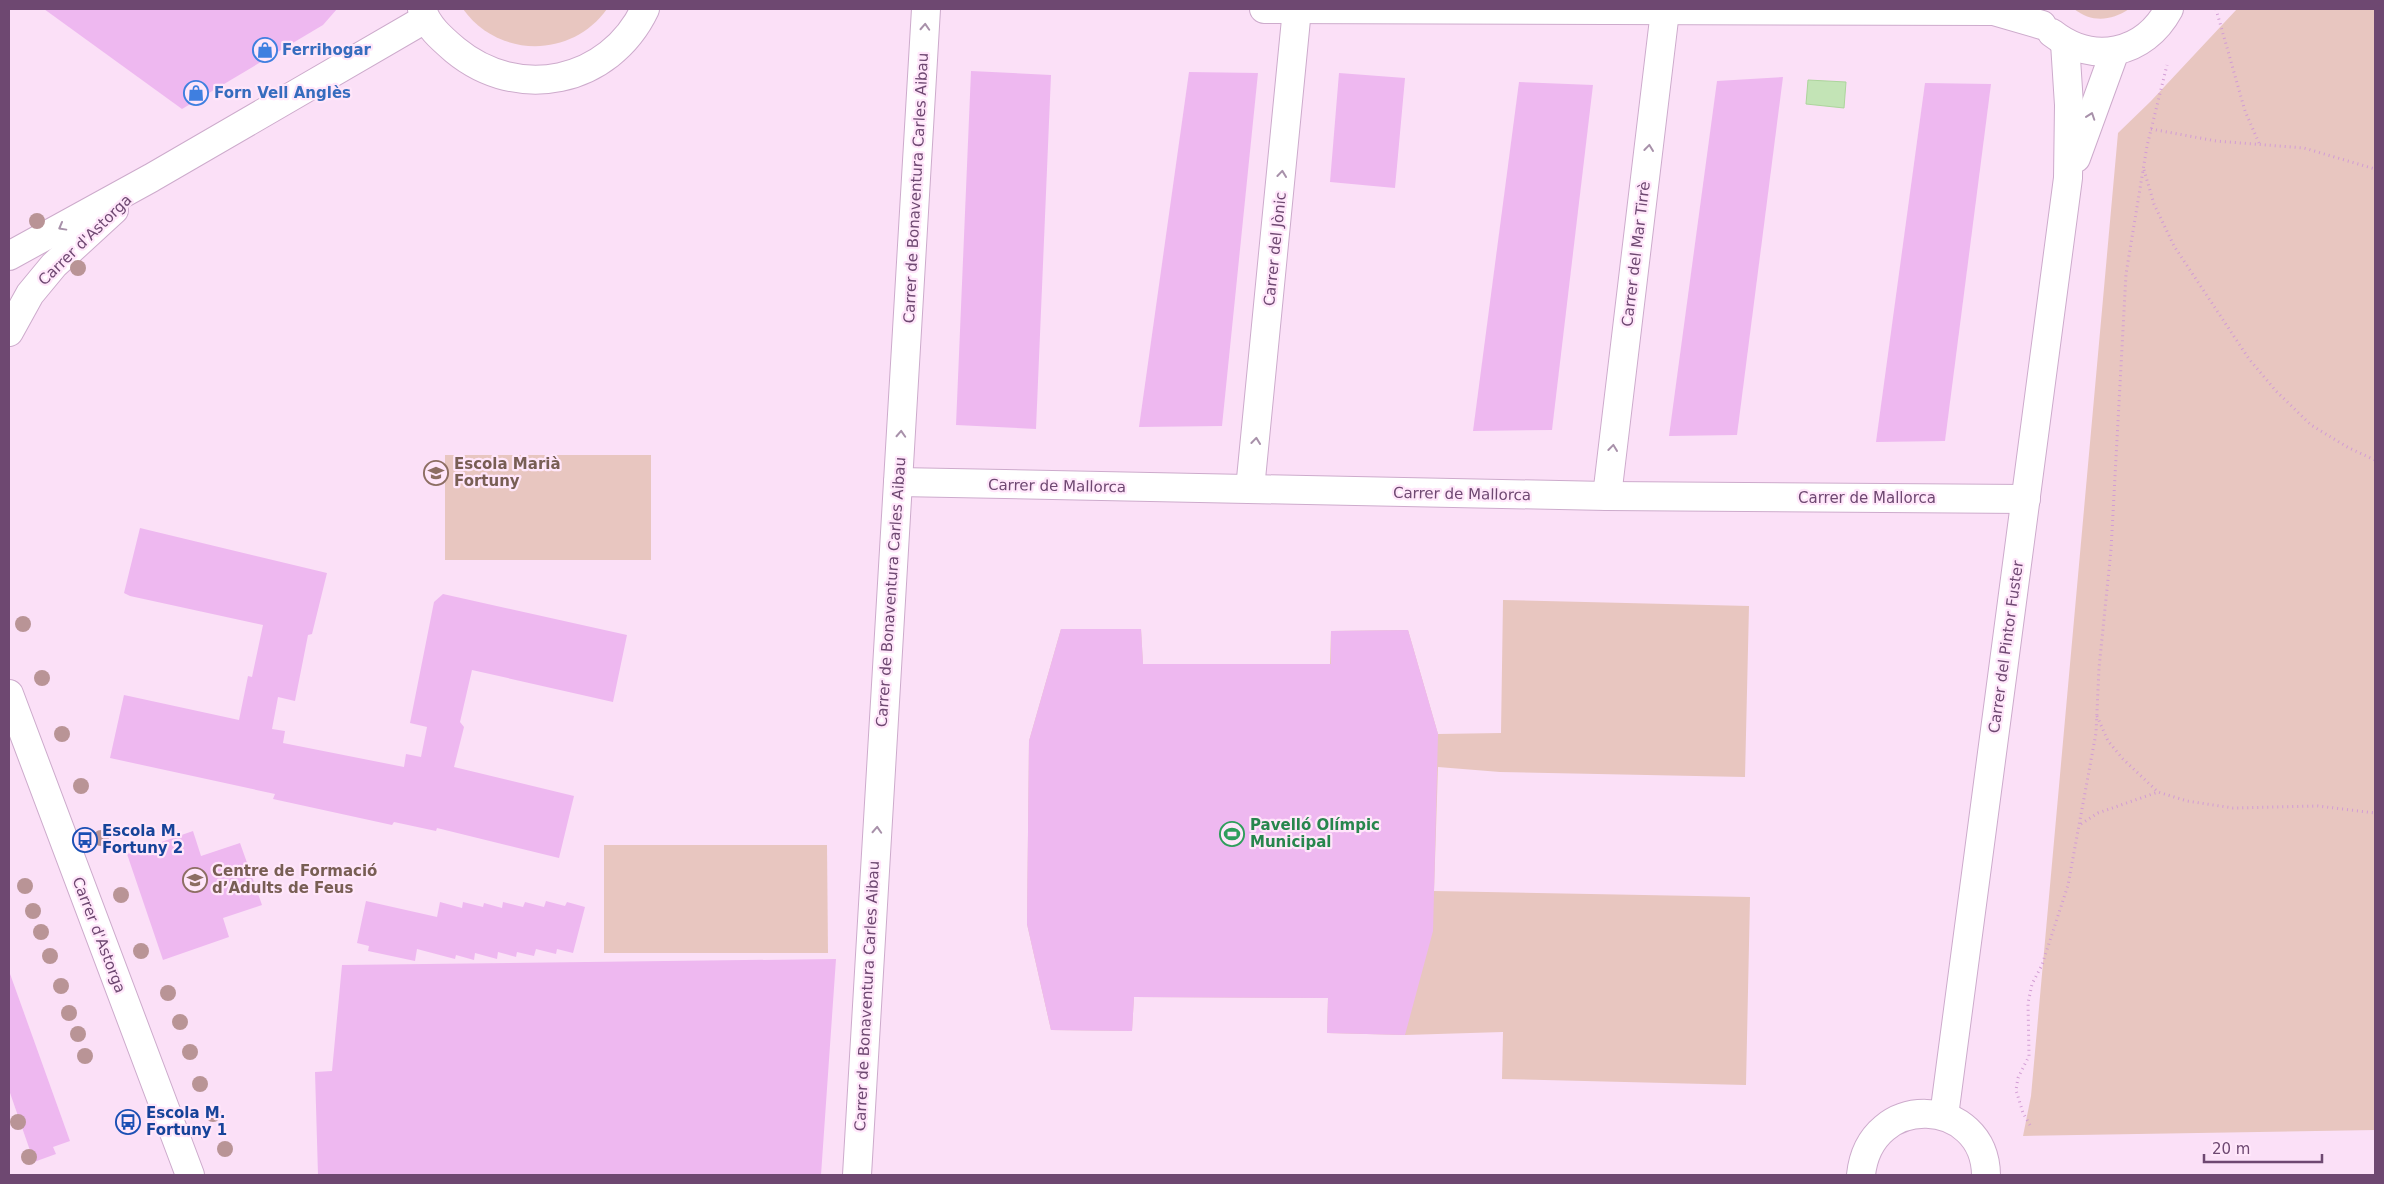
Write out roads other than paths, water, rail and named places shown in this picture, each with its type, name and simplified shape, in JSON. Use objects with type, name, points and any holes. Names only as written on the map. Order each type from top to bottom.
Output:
[{"type":"street","points":[[423,14],[440,38],[465,58],[501,76],[521,80],[544,80],[569,76],[599,62],[618,47],[649,9]]},
{"type":"street","name":"Carrer de Bonaventura Carles Aibau","points":[[857,1175],[926,9]]},
{"type":"street","points":[[1264,9],[1994,11],[2037,17],[2065,43],[2083,50],[2099,52],[2115,51],[2132,46],[2152,33],[2169,9]]},
{"type":"street","name":"Carrer del Jònic","points":[[1250,489],[1297,9]]},
{"type":"street","name":"Carrer del Mar Tirrè","points":[[1607,496],[1665,11]]},
{"type":"street","name":"Carrer d'Astorga","points":[[9,256],[151,178],[423,14]]},
{"type":"street","name":"Carrer del Pintor Fuster","points":[[1944,1116],[2068,178],[2069,105],[2065,43]]},
{"type":"street","name":"Carrer del Pintor Fuster","points":[[2068,178],[2115,51]]},
{"type":"street","name":"Carrer d'Astorga","points":[[9,332],[30,294],[54,265],[151,178]]},
{"type":"street","name":"Carrer de Mallorca","points":[[898,482],[1607,496],[2026,499]]},
{"type":"street","name":"Carrer d'Astorga","points":[[9,694],[190,1175]]},
{"type":"street","points":[[1861,1175],[1863,1160],[1869,1145],[1883,1128],[1904,1116],[1926,1113],[1944,1116],[1966,1129],[1979,1146],[1986,1167],[1986,1175]]},
{"type":"place","name":"Ferrihogar","points":[[265,50]]},
{"type":"place","name":"Forn Vell Anglès","points":[[196,93]]},
{"type":"place","name":"Escola Marià Fortuny","points":[[436,473]]},
{"type":"place","name":"Pavelló Olímpic Municipal","points":[[1232,834]]},
{"type":"place","name":"Escola M. Fortuny 2","points":[[85,840]]},
{"type":"place","name":"Centre de Formació d’Adults de Feus","points":[[195,880]]},
{"type":"place","name":"Escola M. Fortuny 1","points":[[128,1122]]}]
